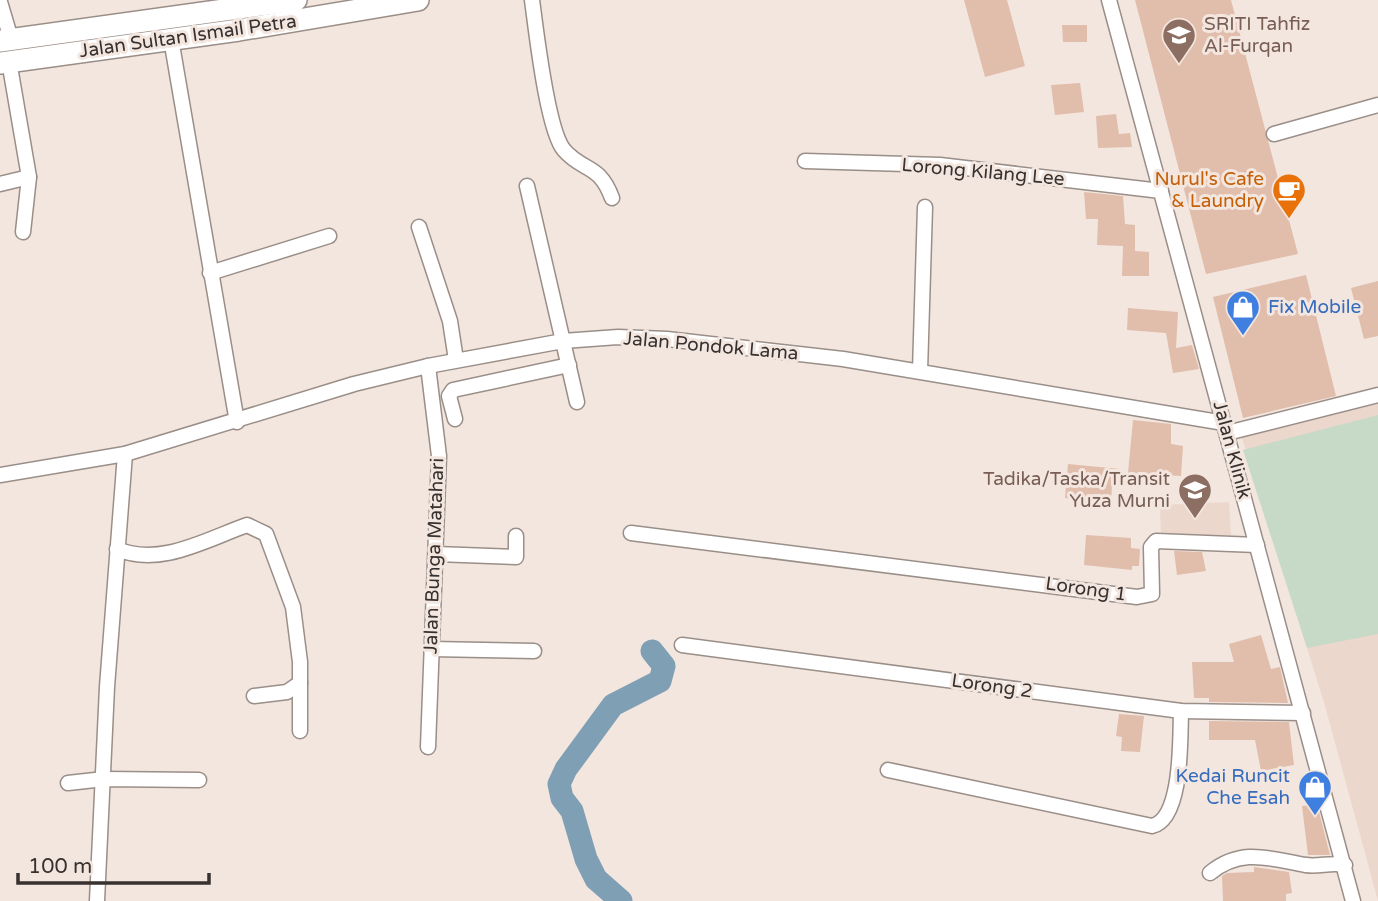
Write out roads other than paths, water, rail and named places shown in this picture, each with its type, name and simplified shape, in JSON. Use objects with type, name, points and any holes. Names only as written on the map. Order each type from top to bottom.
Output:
[{"type":"main road","name":"Jalan Sultan Ismail Petra","points":[[6,40],[296,0]]},
{"type":"main road","name":"Jalan Sultan Ismail Petra","points":[[4,62],[418,0]]},
{"type":"street","points":[[532,0],[544,81],[559,141],[564,150],[601,175],[612,198]]},
{"type":"street","name":"Jalan Klinik","points":[[1109,0],[1353,901]]},
{"type":"street","points":[[0,2],[6,40]]},
{"type":"street","points":[[171,39],[209,273],[237,422]]},
{"type":"street","points":[[4,62],[29,177],[23,232]]},
{"type":"street","points":[[1274,134],[1378,105]]},
{"type":"street","name":"Lorong Kilang Lee","points":[[805,161],[940,165],[1161,191]]},
{"type":"street","points":[[0,184],[29,177]]},
{"type":"street","points":[[527,186],[577,402]]},
{"type":"street","points":[[919,371],[925,207]]},
{"type":"street","points":[[419,227],[450,321],[456,360]]},
{"type":"street","points":[[209,273],[329,236]]},
{"type":"street","name":"Jalan Pondok Lama","points":[[0,475],[125,454],[237,422],[354,384],[428,366],[563,341],[618,337],[667,339],[919,371],[1226,428]]},
{"type":"street","points":[[504,352],[510,377]]},
{"type":"street","name":"Jalan Bunga Matahari","points":[[428,366],[439,456],[428,747]]},
{"type":"street","points":[[455,419],[449,396],[453,390],[569,366]]},
{"type":"street","points":[[1226,428],[1378,395]]},
{"type":"street","points":[[97,901],[125,454]]},
{"type":"street","points":[[117,549],[135,557],[148,557],[180,550],[247,525],[266,534],[293,607],[300,682],[300,732]]},
{"type":"street","name":"Lorong 1","points":[[631,534],[1149,596],[1152,594],[1152,547],[1156,541],[1257,545]]},
{"type":"street","points":[[436,554],[516,557],[516,536]]},
{"type":"street","name":"Lorong 2","points":[[682,645],[1181,711],[1303,713]]},
{"type":"street","points":[[431,649],[534,651]]},
{"type":"street","points":[[254,696],[287,692],[300,682]]},
{"type":"street","points":[[888,771],[1153,826],[1163,821],[1171,807],[1180,762],[1181,711]]},
{"type":"street","points":[[68,783],[104,779],[199,780]]},
{"type":"street","points":[[1210,873],[1234,858],[1253,856],[1287,859],[1310,866],[1331,862],[1345,865]]},
{"type":"waterway","points":[[621,901],[596,879],[586,859],[572,811],[562,798],[559,784],[566,769],[613,705],[660,681],[664,666],[652,651]]},
{"type":"place","name":"SRITI Tahfiz Al-Furqan","points":[[1179,65]]},
{"type":"place","name":"Nurul's Cafe & Laundry","points":[[1289,220]]},
{"type":"place","name":"Fix Mobile","points":[[1243,337]]},
{"type":"place","name":"Tadika/Taska/Transit Yuza Murni","points":[[1195,520]]},
{"type":"place","name":"Kedai Runcit Che Esah","points":[[1315,817]]}]
